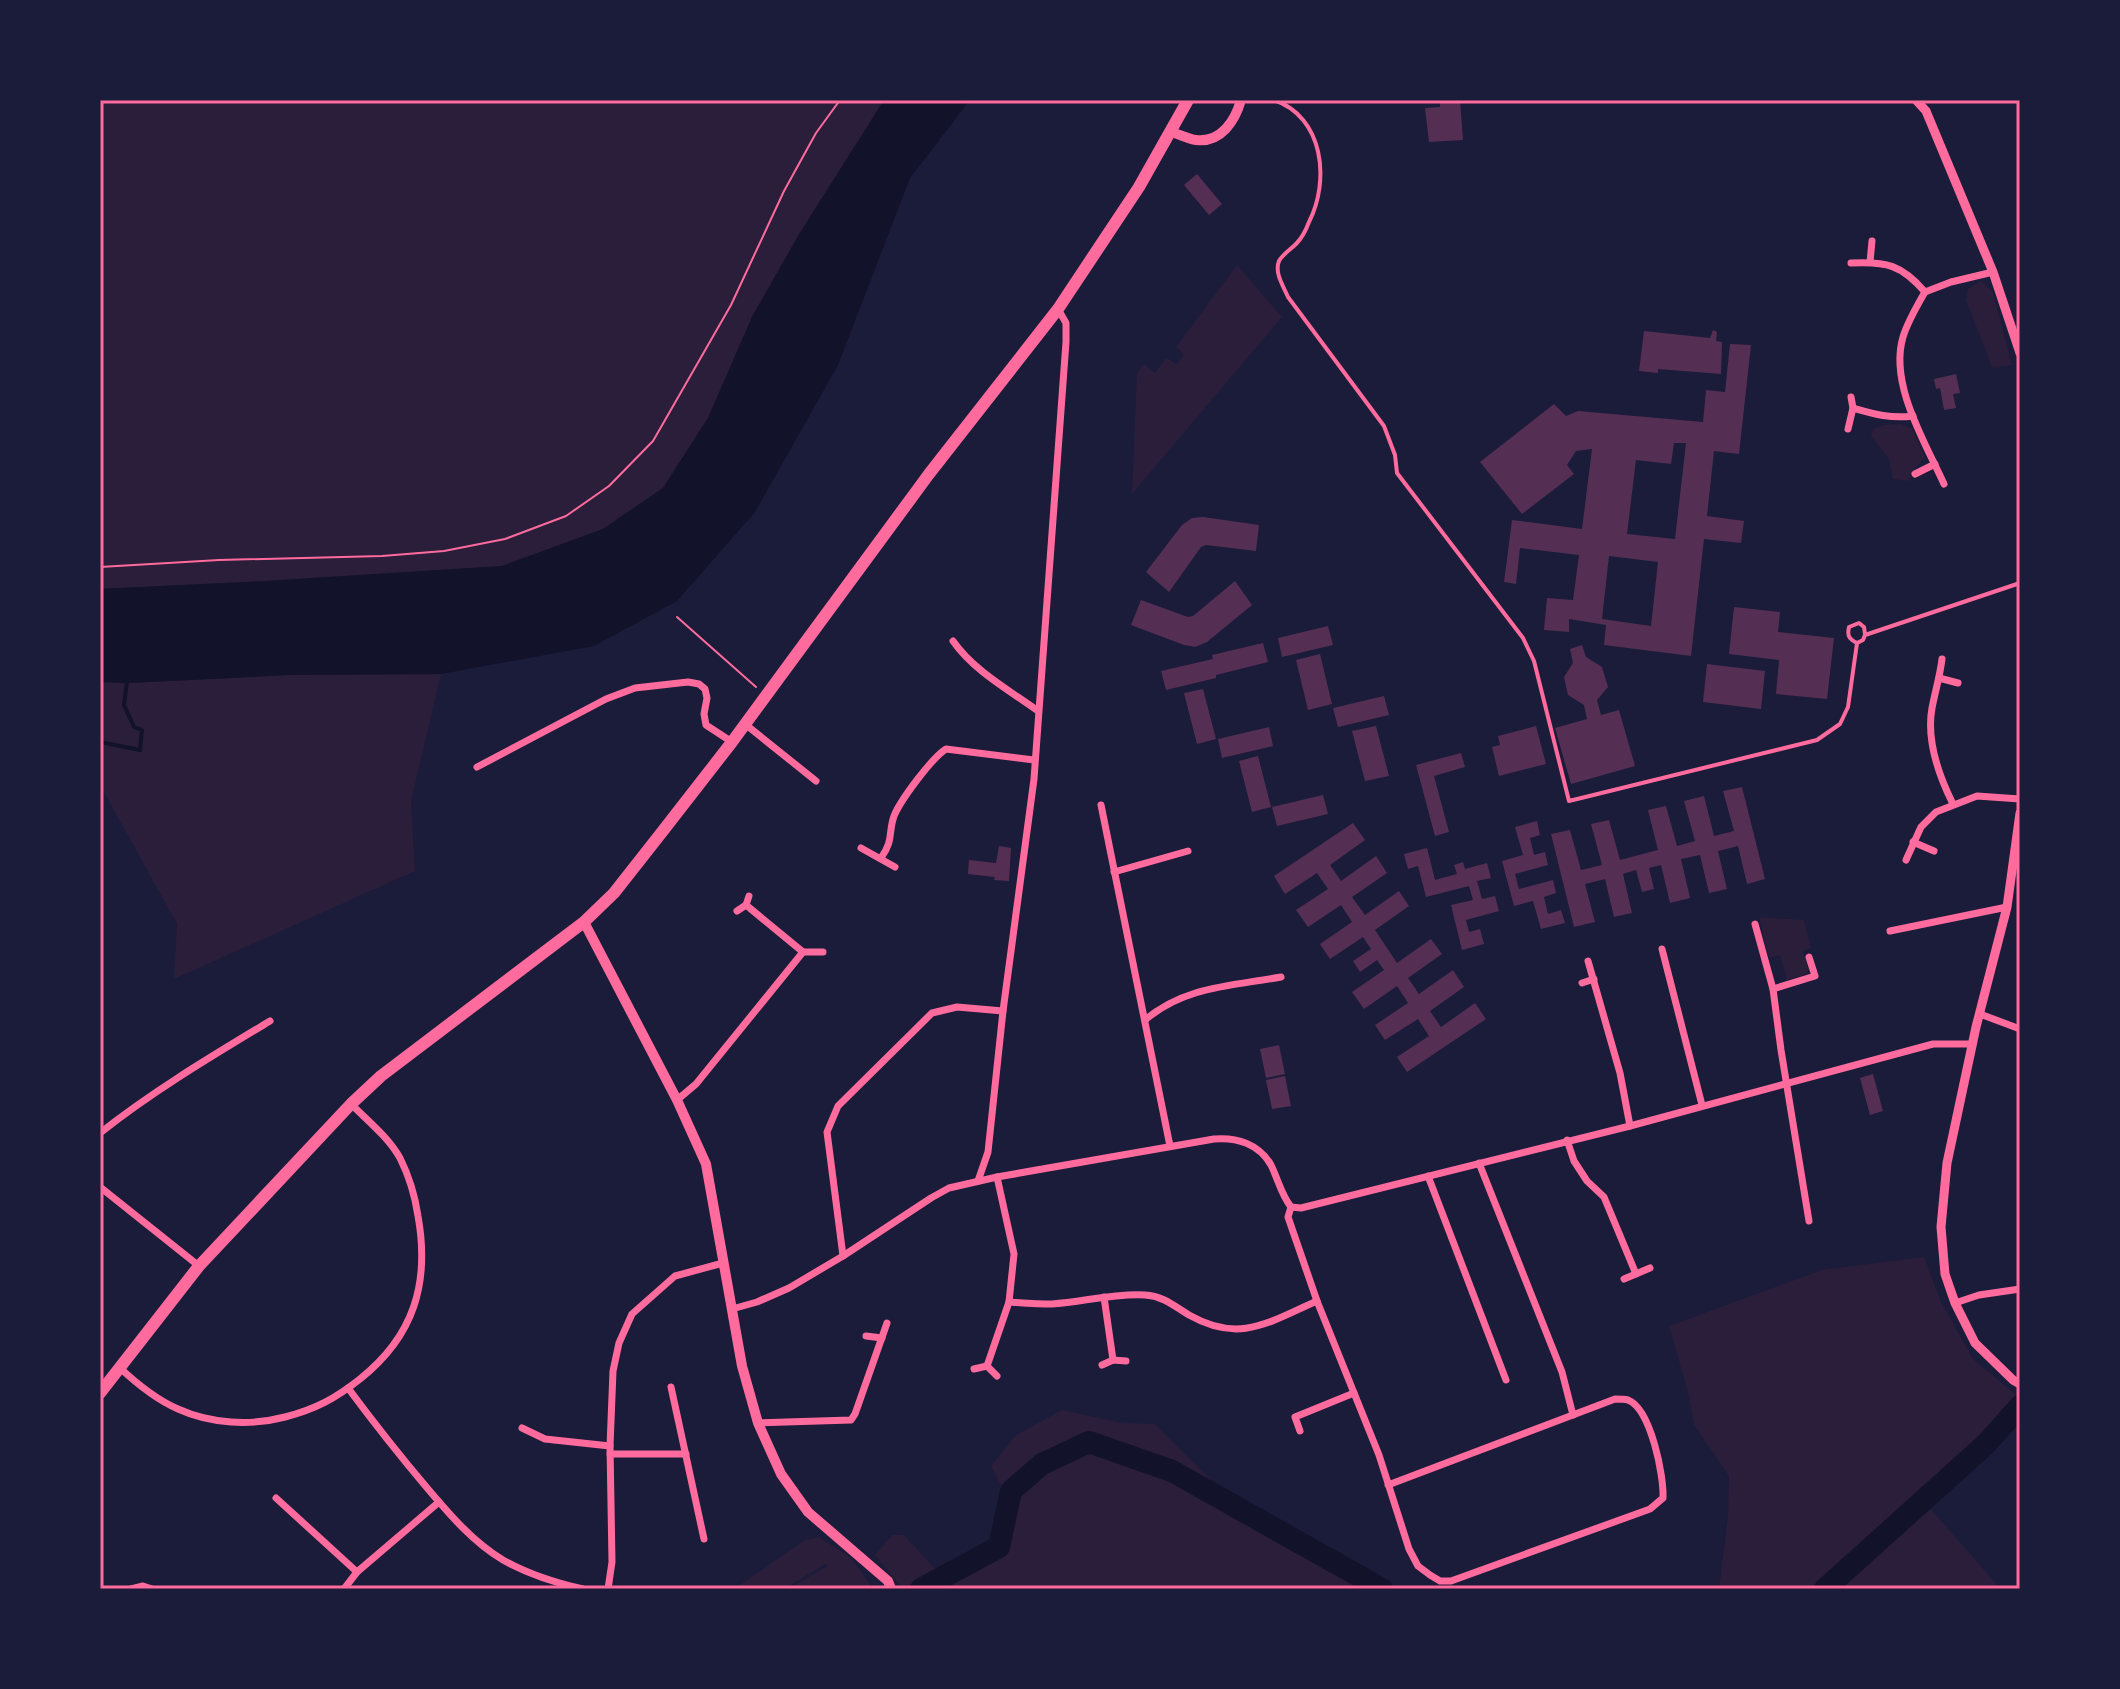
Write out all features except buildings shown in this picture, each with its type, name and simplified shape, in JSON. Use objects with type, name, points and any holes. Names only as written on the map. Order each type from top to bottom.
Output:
[{"type":"main road","points":[[100,1393],[199,1266],[351,1104],[381,1076],[584,922],[614,893],[732,742],[921,486],[1058,309],[1139,187],[1188,100]]},
{"type":"main road","points":[[1171,132],[1197,140],[1218,137],[1237,113],[1241,100]]},
{"type":"main road","points":[[584,922],[677,1100],[706,1164],[742,1366],[758,1423],[781,1474],[808,1512],[889,1585]]},
{"type":"street","points":[[1916,100],[1926,111],[1993,272],[2020,353]]},
{"type":"street","points":[[1870,262],[1872,241]]},
{"type":"street","points":[[1851,263],[1884,263],[1910,275],[1925,292]]},
{"type":"street","points":[[1944,484],[1905,391],[1899,360],[1903,337],[1925,292],[1993,272]]},
{"type":"street","points":[[978,1181],[988,1152],[1034,779],[1066,342],[1066,323],[1058,309]]},
{"type":"street","points":[[1848,429],[1853,408],[1851,397]]},
{"type":"street","points":[[1853,408],[1881,416],[1913,416]]},
{"type":"street","points":[[1915,474],[1935,464]]},
{"type":"street","points":[[953,641],[985,673],[1038,711]]},
{"type":"street","points":[[1942,659],[1931,711],[1932,735],[1939,773],[1953,804]]},
{"type":"street","points":[[1939,678],[1958,683]]},
{"type":"street","points":[[477,767],[606,699],[635,688],[688,682],[705,689],[706,725],[732,742]]},
{"type":"street","points":[[745,724],[816,781]]},
{"type":"street","points":[[881,858],[889,848],[894,817],[902,802],[936,755],[946,749],[1034,760]]},
{"type":"street","points":[[1906,860],[1921,827],[1936,812],[1977,796],[2020,799]]},
{"type":"street","points":[[1101,805],[1170,1146]]},
{"type":"street","points":[[2017,1382],[1975,1343],[1955,1303],[1945,1274],[1941,1227],[1947,1163],[2007,907],[2020,813]]},
{"type":"street","points":[[1913,842],[1934,851]]},
{"type":"street","points":[[861,848],[895,867]]},
{"type":"street","points":[[1114,872],[1188,851]]},
{"type":"street","points":[[737,911],[746,905],[749,896]]},
{"type":"street","points":[[746,905],[803,952],[823,952]]},
{"type":"street","points":[[1890,931],[2007,907]]},
{"type":"street","points":[[1755,924],[1773,989],[1809,1221]]},
{"type":"street","points":[[1662,949],[1702,1105]]},
{"type":"street","points":[[677,1100],[696,1084],[803,952]]},
{"type":"street","points":[[1773,989],[1815,976],[1809,957]]},
{"type":"street","points":[[1588,961],[1620,1073],[1630,1126]]},
{"type":"street","points":[[1145,1020],[1158,1009],[1190,993],[1281,977]]},
{"type":"street","points":[[1582,983],[1594,979]]},
{"type":"street","points":[[843,1256],[827,1132],[838,1106],[932,1013],[957,1007],[1003,1011]]},
{"type":"street","points":[[1980,1014],[2020,1029]]},
{"type":"street","points":[[100,1133],[202,1062],[270,1021]]},
{"type":"street","points":[[732,1309],[789,1288],[931,1198],[949,1188],[978,1181],[1227,1138],[1246,1142],[1257,1149],[1269,1161],[1283,1196],[1291,1207],[1301,1208],[1630,1126],[1933,1044],[1973,1044]]},
{"type":"street","points":[[119,1367],[148,1394],[180,1411],[222,1422],[265,1422],[312,1410],[348,1388],[382,1361],[395,1345],[416,1300],[423,1258],[422,1237],[416,1201],[401,1160],[390,1143],[351,1104]]},
{"type":"street","points":[[1567,1140],[1574,1161],[1587,1181],[1604,1197],[1636,1274]]},
{"type":"street","points":[[1479,1163],[1562,1372],[1573,1415]]},
{"type":"street","points":[[1428,1176],[1506,1380]]},
{"type":"street","points":[[987,1366],[1009,1302],[1014,1254],[997,1177]]},
{"type":"street","points":[[100,1187],[199,1266]]},
{"type":"street","points":[[1291,1207],[1288,1217],[1317,1301],[1379,1455],[1388,1485],[1409,1549],[1418,1566],[1440,1581],[1451,1581],[1650,1509],[1663,1498],[1663,1483],[1650,1429],[1642,1413],[1630,1400],[1615,1399],[1388,1485]]},
{"type":"street","points":[[608,1589],[612,1562],[610,1450],[613,1371],[619,1343],[632,1314],[675,1276],[723,1263]]},
{"type":"street","points":[[1624,1279],[1650,1268]]},
{"type":"street","points":[[1955,1303],[1979,1295],[2020,1289]]},
{"type":"street","points":[[1009,1302],[1054,1303],[1145,1295],[1162,1297],[1190,1315],[1223,1329],[1256,1327],[1317,1301]]},
{"type":"street","points":[[1104,1297],[1113,1360]]},
{"type":"street","points":[[758,1423],[851,1420],[887,1323]]},
{"type":"street","points":[[866,1336],[882,1338]]},
{"type":"street","points":[[1102,1365],[1113,1360],[1126,1361]]},
{"type":"street","points":[[974,1369],[987,1366]]},
{"type":"street","points":[[987,1366],[997,1376]]},
{"type":"street","points":[[671,1387],[704,1539]]},
{"type":"street","points":[[348,1388],[392,1447],[460,1526],[500,1558],[519,1568],[557,1583],[583,1589]]},
{"type":"street","points":[[1300,1431],[1295,1417],[1354,1393]]},
{"type":"street","points":[[522,1428],[545,1439],[610,1450],[686,1454]]},
{"type":"street","points":[[276,1498],[357,1572]]},
{"type":"street","points":[[344,1589],[357,1572],[439,1502]]},
{"type":"street","points":[[131,1589],[138,1586],[152,1589]]},
{"type":"lane","points":[[1274,100],[1301,118],[1311,133],[1321,159],[1318,201],[1310,221],[1299,241],[1279,261],[1278,273],[1288,297],[1384,426],[1395,455],[1397,473],[1523,638],[1534,661],[1569,801],[1817,740],[1840,724],[1848,707],[1857,643]]},
{"type":"lane","points":[[1865,635],[2020,583]]},
{"type":"lane","points":[[1859,623],[1864,627],[1865,635],[1857,643],[1848,634],[1849,627],[1859,623]]},
{"type":"path","points":[[100,567],[444,551],[505,539],[566,516],[609,486],[653,441],[731,305],[784,191],[816,133],[840,100]]},
{"type":"path","points":[[677,617],[766,696]]},
{"type":"shaded area","points":[[100,100],[884,100],[798,236],[752,317],[708,418],[663,488],[603,529],[502,566],[100,589]]},
{"type":"shaded area","points":[[884,100],[970,100],[910,178],[838,365],[755,512],[677,601],[594,646],[441,674],[289,675],[100,682],[100,589],[502,566],[603,529],[663,488],[708,418],[752,317],[798,236]]},
{"type":"shaded area","points":[[1237,265],[1282,317],[1132,494],[1137,373],[1144,364],[1155,373],[1166,358],[1177,364],[1184,354],[1176,347]]},
{"type":"shaded area","points":[[1981,281],[1993,292],[2012,365],[1992,367],[1966,300],[1968,289]]},
{"type":"shaded area","points":[[1901,424],[1912,429],[1925,457],[1912,472],[1909,481],[1893,479],[1889,459],[1871,436],[1873,429]]},
{"type":"shaded area","points":[[441,674],[411,801],[415,871],[174,979],[177,924],[100,785],[100,682],[289,675]]},
{"type":"shaded area","points":[[1759,917],[1804,920],[1811,948],[1803,951],[1809,969],[1807,974],[1787,980],[1780,955],[1769,958]]},
{"type":"shaded area","points":[[1924,1257],[1941,1302],[1973,1359],[2020,1398],[2020,1406],[1986,1444],[1923,1500],[2001,1589],[1719,1589],[1728,1516],[1729,1476],[1694,1425],[1669,1326],[1822,1270]]},
{"type":"shaded area","points":[[1062,1410],[1122,1423],[1155,1424],[1240,1509],[1382,1589],[903,1589],[875,1555],[892,1535],[904,1535],[942,1576],[999,1547],[1010,1503],[991,1466],[1016,1435]]},
{"type":"shaded area","points":[[819,1537],[850,1557],[874,1589],[787,1589],[828,1566],[826,1564],[784,1589],[734,1589],[805,1540]]},
{"type":"waterway","points":[[100,742],[140,750],[142,730],[134,727],[124,705],[127,681]]},
{"type":"waterway","points":[[1825,1589],[1986,1444],[2020,1406]]},
{"type":"waterway","points":[[921,1589],[999,1547],[1011,1491],[1042,1464],[1089,1442],[1172,1471],[1382,1589]]}]
